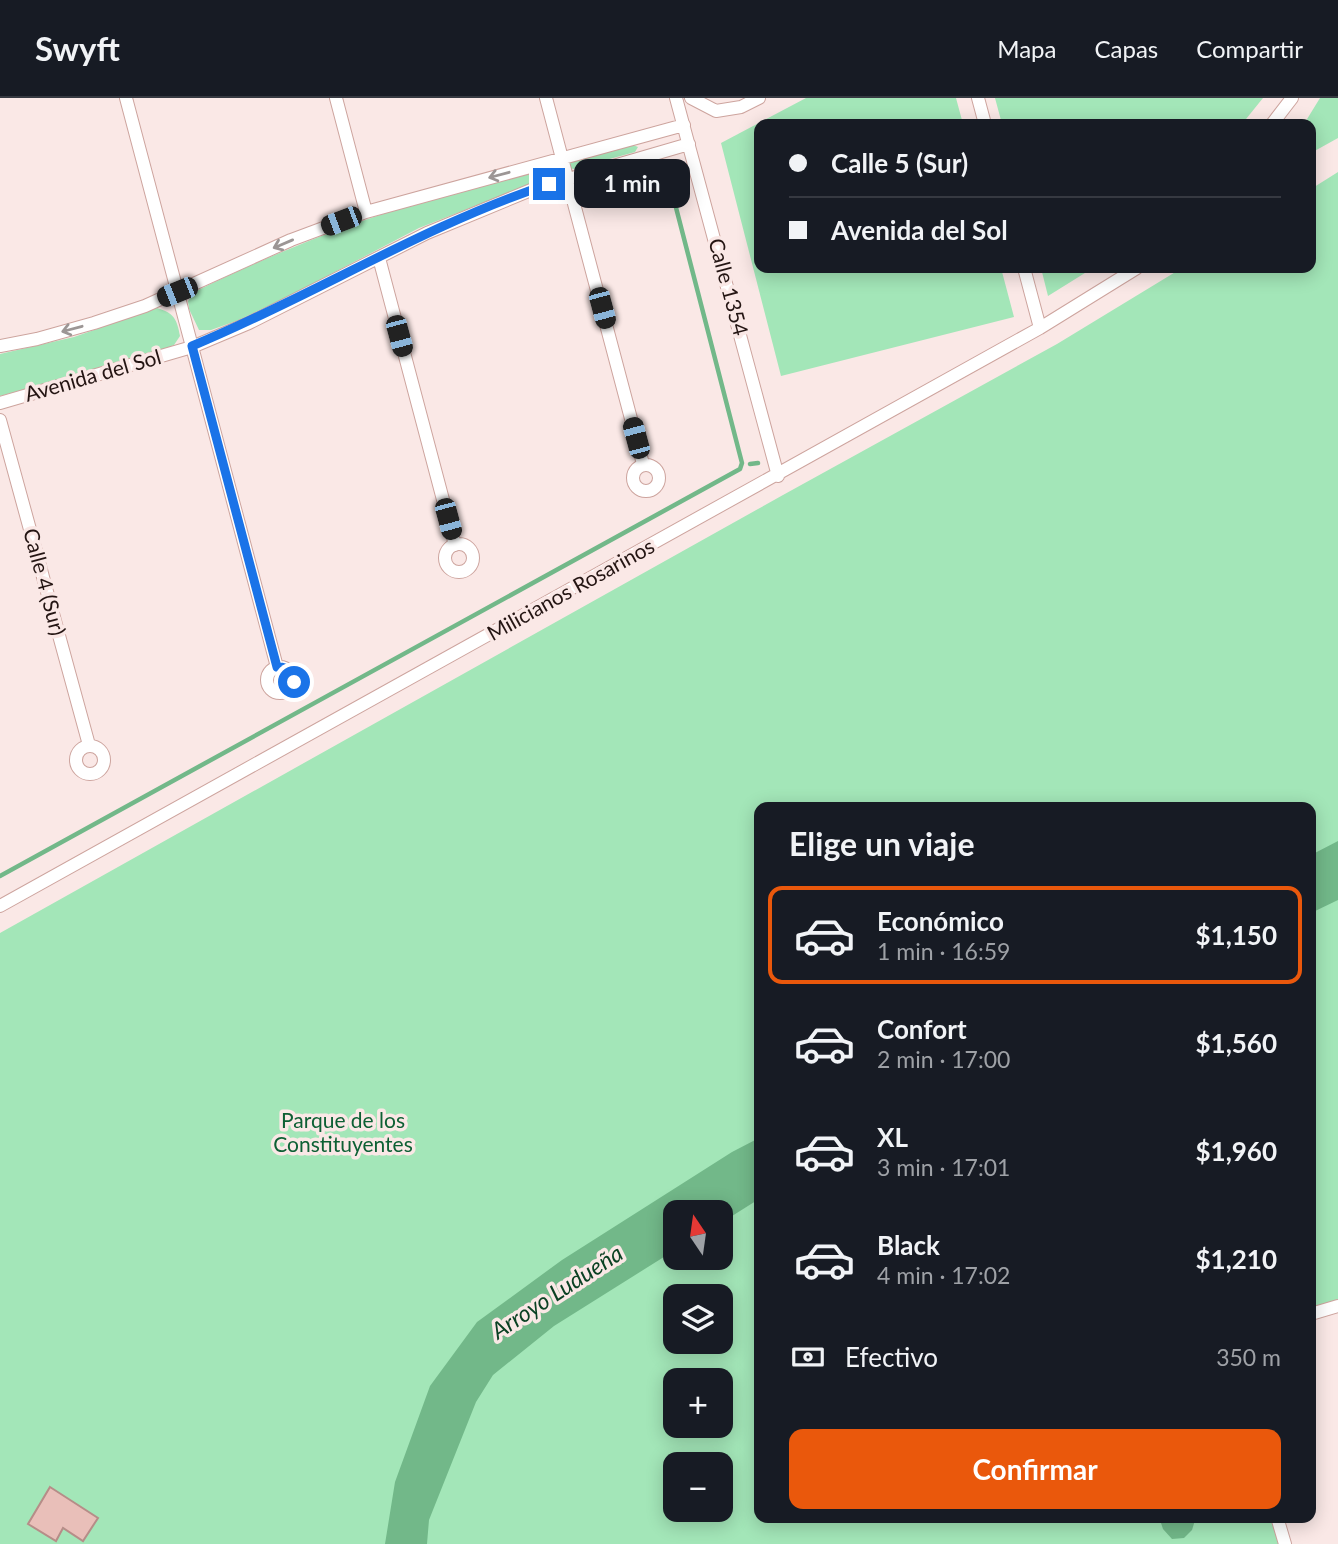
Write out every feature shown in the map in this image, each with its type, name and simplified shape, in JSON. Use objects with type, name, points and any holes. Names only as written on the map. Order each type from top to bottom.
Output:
[{"type":"street","points":[[126,98],[277,667]]},
{"type":"street","points":[[336,98],[366,212]]},
{"type":"street","points":[[546,98],[643,464]]},
{"type":"street","name":"Calle 1354","points":[[677,98],[778,476]]},
{"type":"street","points":[[691,98],[716,111],[741,107],[759,98]]},
{"type":"street","points":[[978,98],[984,119]]},
{"type":"street","points":[[1276,119],[1292,98]]},
{"type":"street","points":[[0,346],[94,323],[177,292],[291,240],[366,212],[684,125]]},
{"type":"street","name":"Avenida del Sol","points":[[0,403],[192,346],[249,323],[427,233],[531,190],[567,177],[690,144]]},
{"type":"street","points":[[379,258],[455,545]]},
{"type":"street","points":[[1025,273],[1040,328]]},
{"type":"street","name":"Milicianos Rosarinos","points":[[0,906],[778,476],[1040,328],[1129,273]]},
{"type":"street","name":"Calle 4 (Sur)","points":[[0,420],[89,745]]},
{"type":"street","points":[[1316,1313],[1338,1307]]},
{"type":"street","points":[[1279,1523],[1284,1544]]},
{"type":"green space","points":[[806,98],[956,98],[962,119],[766,119]]},
{"type":"green space","points":[[995,98],[1263,98],[1246,119],[1001,119]]},
{"type":"green space","points":[[1320,98],[1338,98],[1338,138],[1316,150],[1316,119],[1307,119]]},
{"type":"green space","points":[[754,126],[754,271],[721,143]]},
{"type":"green space","points":[[633,145],[638,147],[635,152],[573,169],[568,167],[569,163]]},
{"type":"green space","points":[[547,168],[552,170],[549,177],[419,228],[239,320],[211,330],[199,330],[189,309],[188,301],[196,291],[309,241],[397,209]]},
{"type":"green space","name":"Parque de los Constituyentes","points":[[1338,172],[1338,1306],[1316,1313],[1316,802],[754,802],[754,1523],[1279,1523],[1285,1544],[0,1544],[0,933],[1057,344],[1174,273],[1316,273],[1316,186]]},
{"type":"green space","points":[[754,273],[1002,273],[1014,317],[781,376]]},
{"type":"green space","points":[[1042,273],[1085,273],[1048,296]]},
{"type":"green space","points":[[157,308],[167,312],[176,321],[180,336],[174,345],[147,357],[0,396],[0,354],[74,337]]},
{"type":"water","points":[[1338,841],[1338,900],[1316,911],[1316,852]]},
{"type":"water","name":"Arroyo Ludueña","points":[[754,1141],[754,1202],[733,1215],[733,1200],[663,1200],[663,1258],[554,1326],[493,1375],[476,1402],[429,1520],[427,1544],[385,1544],[395,1482],[430,1386],[477,1322],[562,1260]]},
{"type":"water","points":[[1161,1523],[1194,1523],[1192,1530],[1184,1538],[1172,1539]]},
{"type":"building","points":[[50,1487],[98,1518],[83,1541],[63,1528],[56,1541],[28,1524]]},
{"type":"waterway","points":[[0,876],[740,469],[742,463],[665,165]]},
{"type":"waterway","points":[[750,464],[758,463]]},
{"type":"route","points":[[294,682],[291,672],[277,667],[192,346],[249,323],[427,233],[549,184]]}]
